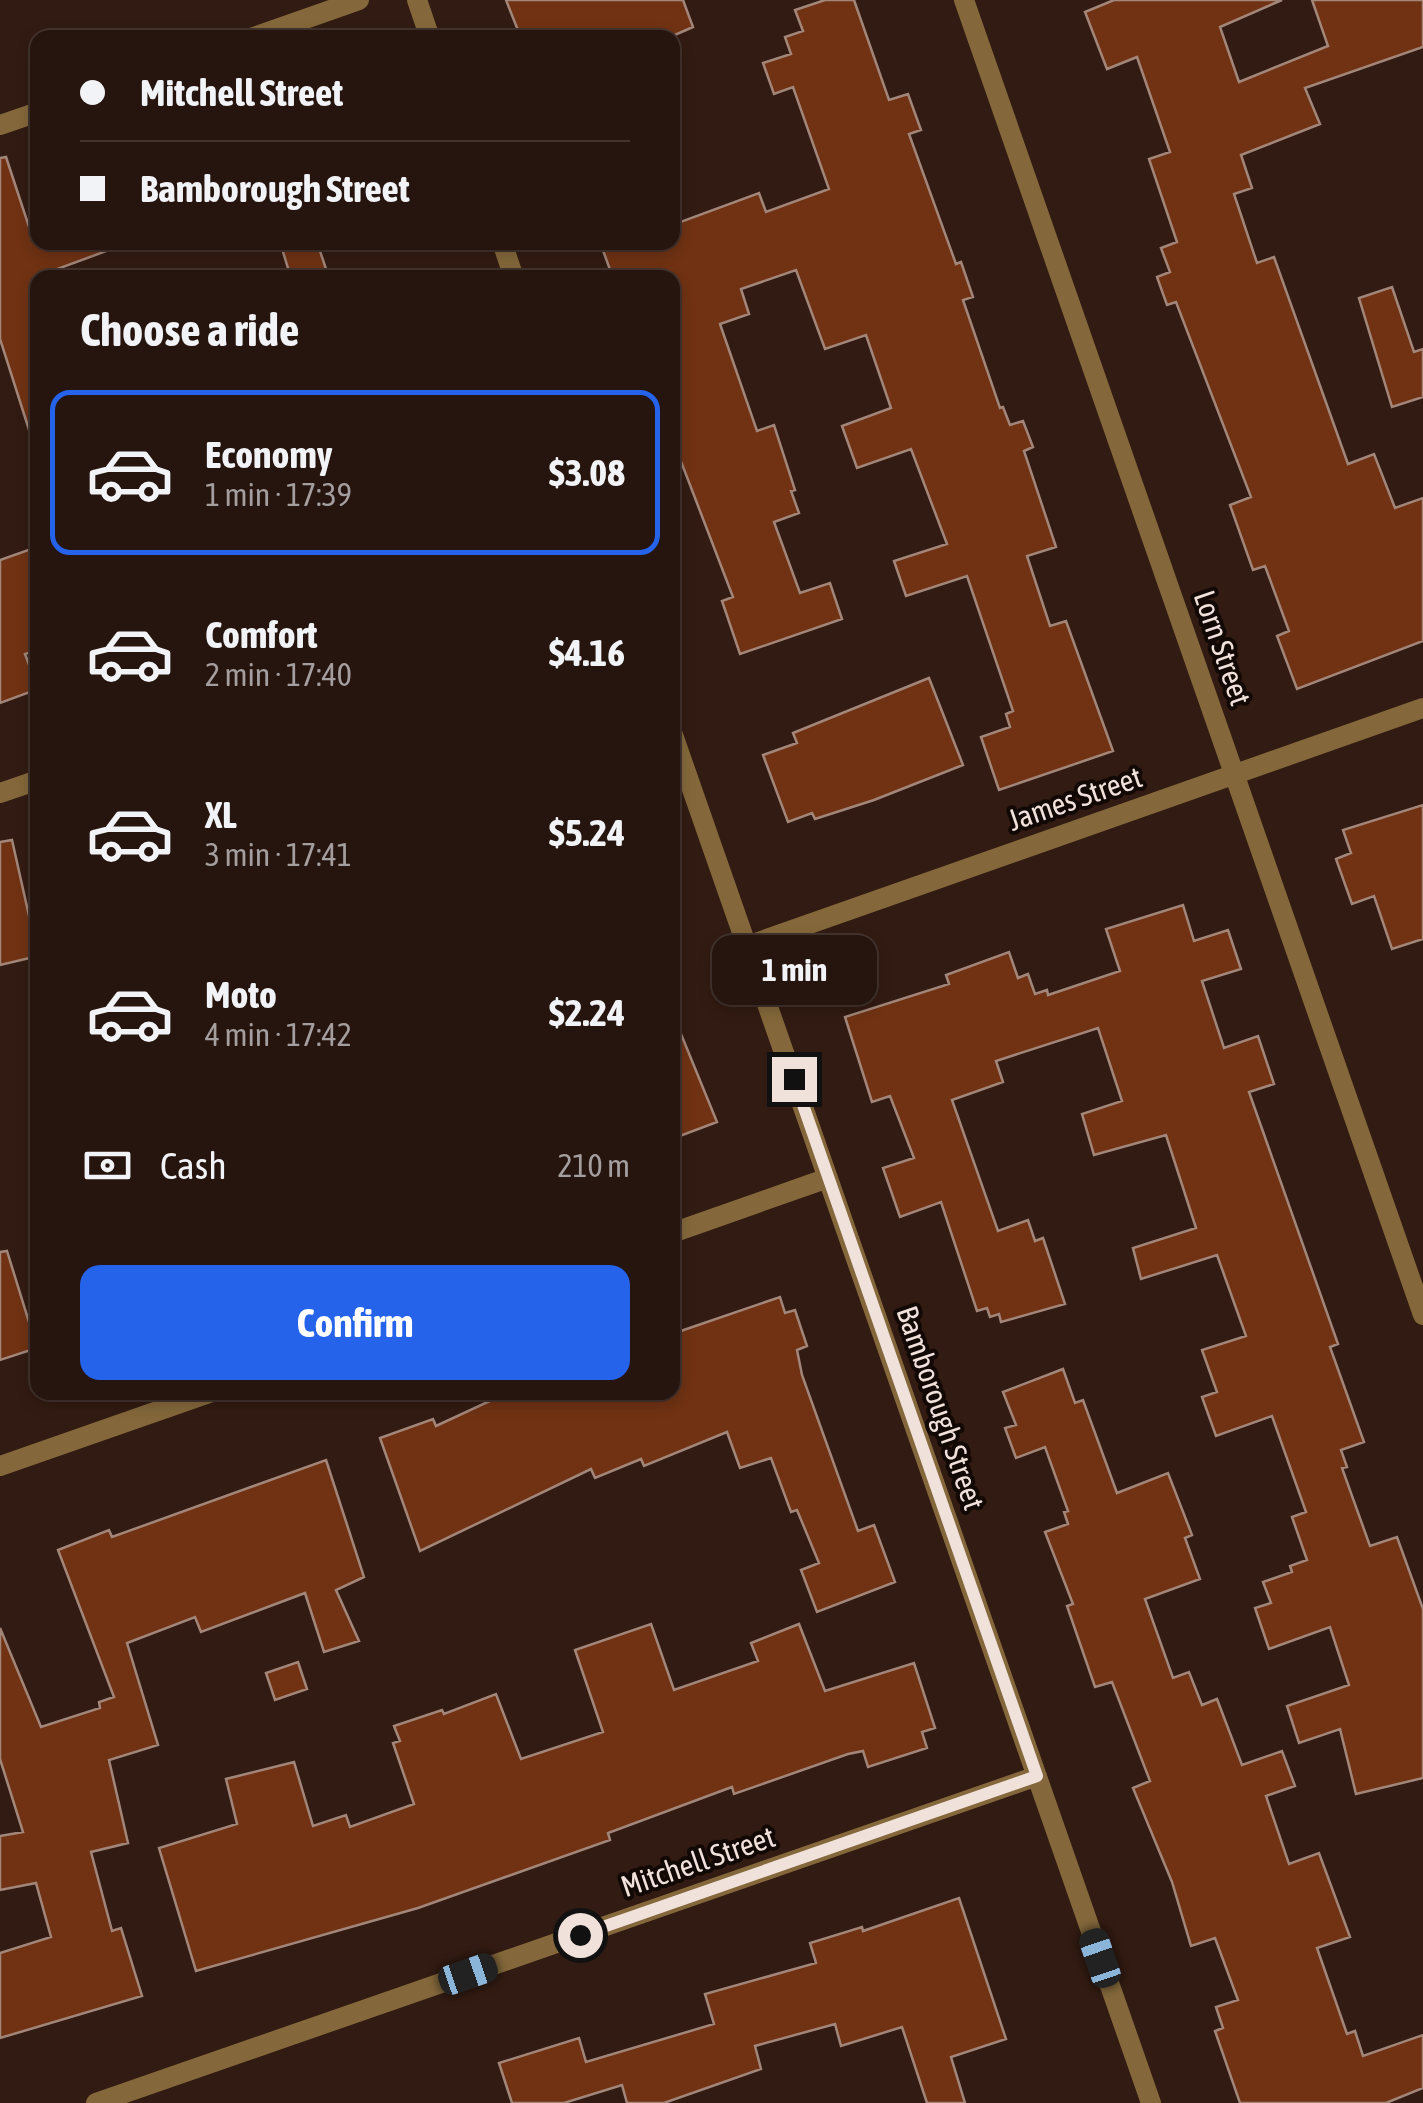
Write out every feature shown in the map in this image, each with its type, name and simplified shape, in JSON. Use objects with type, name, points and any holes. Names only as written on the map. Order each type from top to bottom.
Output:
[{"type":"street","points":[[274,30],[359,0]]},
{"type":"street","points":[[417,0],[427,30]]},
{"type":"street","name":"Lorn Street","points":[[964,0],[1423,1315]]},
{"type":"street","points":[[0,124],[30,115]]},
{"type":"street","name":"James Street","points":[[747,946],[1423,708]]},
{"type":"street","name":"Bamborough Street","points":[[680,755],[1151,2103]]},
{"type":"street","points":[[0,793],[30,783]]},
{"type":"street","points":[[680,1230],[828,1178]]},
{"type":"street","points":[[0,1466],[189,1400]]},
{"type":"street","name":"Mitchell Street","points":[[96,2103],[1037,1776]]},
{"type":"building","points":[[506,0],[683,0],[693,27],[680,33],[518,30]]},
{"type":"building","points":[[825,0],[854,0],[889,100],[908,94],[921,130],[909,134],[956,264],[961,262],[973,297],[963,300],[1000,408],[1003,407],[1010,425],[1023,421],[1033,447],[1024,451],[1056,547],[1027,556],[1050,626],[1066,621],[1113,751],[999,790],[981,737],[1010,727],[1006,714],[1013,711],[967,576],[906,596],[894,561],[947,544],[911,449],[857,468],[842,426],[891,408],[866,335],[825,349],[796,270],[741,289],[749,314],[720,324],[757,431],[774,425],[795,490],[791,491],[799,513],[774,522],[800,593],[830,583],[842,619],[740,654],[722,601],[733,597],[680,459],[680,270],[610,270],[603,250],[680,250],[680,222],[759,193],[766,212],[829,189],[793,87],[774,94],[763,63],[791,54],[785,37],[803,31],[795,10]]},
{"type":"building","points":[[1114,0],[1282,0],[1220,27],[1239,82],[1328,46],[1312,0],[1423,0],[1423,47],[1305,88],[1320,124],[1241,155],[1252,188],[1234,194],[1257,263],[1274,257],[1348,464],[1374,454],[1395,508],[1423,498],[1423,641],[1297,689],[1277,636],[1289,631],[1265,566],[1253,570],[1230,505],[1251,497],[1176,302],[1167,305],[1157,277],[1170,272],[1161,248],[1177,242],[1149,159],[1170,152],[1137,57],[1107,69],[1085,12]]},
{"type":"building","points":[[6,157],[30,230],[30,250],[109,250],[54,270],[30,270],[30,433],[0,339],[0,158]]},
{"type":"building","points":[[282,250],[320,250],[326,270],[289,270]]},
{"type":"building","points":[[1392,287],[1414,352],[1423,349],[1423,397],[1392,407],[1359,298]]},
{"type":"building","points":[[30,549],[30,652],[25,654],[30,667],[30,692],[0,703],[0,560]]},
{"type":"building","points":[[929,678],[963,765],[874,800],[815,819],[812,813],[788,822],[763,755],[797,743],[793,733]]},
{"type":"building","points":[[1423,805],[1423,939],[1392,949],[1374,896],[1352,904],[1336,859],[1351,853],[1343,830]]},
{"type":"building","points":[[12,840],[30,920],[30,958],[0,965],[0,842]]},
{"type":"building","points":[[1183,905],[1194,941],[1228,930],[1241,969],[1202,981],[1224,1048],[1258,1036],[1274,1084],[1249,1092],[1338,1344],[1330,1347],[1364,1442],[1341,1450],[1347,1467],[1342,1468],[1370,1546],[1397,1537],[1423,1609],[1423,1778],[1356,1794],[1340,1729],[1299,1743],[1287,1706],[1349,1685],[1330,1627],[1269,1649],[1255,1608],[1271,1603],[1263,1582],[1292,1572],[1290,1566],[1307,1560],[1292,1517],[1306,1512],[1272,1416],[1216,1436],[1202,1397],[1217,1392],[1202,1350],[1246,1336],[1217,1255],[1141,1279],[1133,1248],[1196,1228],[1166,1135],[1094,1155],[1082,1114],[1122,1101],[1098,1028],[996,1061],[1003,1082],[952,1100],[998,1231],[1028,1220],[1035,1241],[1043,1238],[1065,1304],[1001,1322],[999,1314],[990,1317],[987,1308],[977,1311],[941,1202],[900,1217],[883,1168],[914,1158],[890,1096],[872,1102],[845,1017],[949,984],[946,975],[1009,952],[1018,978],[1028,974],[1035,994],[1047,990],[1048,995],[1120,971],[1106,929]]},
{"type":"building","points":[[680,1032],[717,1122],[680,1136]]},
{"type":"building","points":[[7,1251],[30,1325],[30,1350],[0,1360],[0,1252]]},
{"type":"building","points":[[780,1297],[785,1313],[795,1310],[807,1346],[797,1350],[802,1375],[858,1531],[874,1525],[895,1582],[817,1612],[801,1570],[819,1563],[797,1510],[791,1512],[771,1458],[740,1468],[727,1432],[644,1466],[641,1459],[595,1478],[591,1469],[420,1551],[380,1438],[433,1419],[436,1426],[492,1400],[680,1400],[680,1331]]},
{"type":"building","points":[[1063,1369],[1075,1403],[1083,1400],[1117,1493],[1168,1473],[1192,1535],[1185,1538],[1200,1579],[1145,1599],[1173,1678],[1189,1672],[1202,1705],[1217,1699],[1242,1765],[1282,1751],[1295,1786],[1266,1796],[1289,1864],[1319,1853],[1350,1937],[1317,1948],[1347,2034],[1355,2031],[1363,2056],[1423,2035],[1423,2088],[1386,2103],[1240,2103],[1215,2031],[1223,2028],[1216,2007],[1238,2000],[1215,1938],[1191,1946],[1172,1882],[1133,1788],[1150,1781],[1112,1682],[1095,1687],[1067,1606],[1073,1604],[1045,1532],[1068,1524],[1064,1512],[1068,1511],[1045,1447],[1016,1458],[1005,1428],[1016,1425],[1003,1392]]},
{"type":"building","points":[[326,1460],[364,1577],[336,1590],[359,1641],[324,1652],[305,1593],[201,1632],[195,1617],[127,1643],[158,1745],[109,1760],[128,1843],[91,1852],[112,1931],[121,1928],[142,1996],[0,2038],[0,1953],[51,1937],[36,1883],[0,1890],[0,1836],[23,1832],[0,1759],[0,1628],[41,1727],[100,1708],[99,1702],[114,1697],[58,1550],[109,1530],[112,1537]]},
{"type":"building","points":[[651,1624],[674,1690],[758,1661],[751,1643],[799,1624],[825,1691],[914,1663],[935,1728],[922,1732],[927,1748],[868,1767],[863,1751],[848,1754],[734,1794],[732,1787],[608,1833],[610,1840],[418,1908],[196,1971],[159,1848],[237,1824],[226,1779],[294,1762],[313,1826],[346,1815],[350,1827],[414,1804],[393,1743],[400,1741],[394,1726],[442,1710],[444,1714],[496,1694],[521,1759],[603,1732],[575,1650]]},
{"type":"building","points":[[298,1662],[307,1689],[275,1700],[266,1673]]},
{"type":"building","points":[[959,1898],[1006,2039],[951,2057],[965,2103],[927,2103],[902,2027],[841,2046],[835,2024],[755,2046],[761,2069],[664,2103],[627,2103],[622,2085],[564,2103],[512,2103],[499,2063],[579,2038],[586,2062],[714,2024],[705,1994],[816,1963],[810,1943],[862,1927],[863,1931]]},
{"type":"route","points":[[580,1935],[1037,1776],[794,1079]]}]
